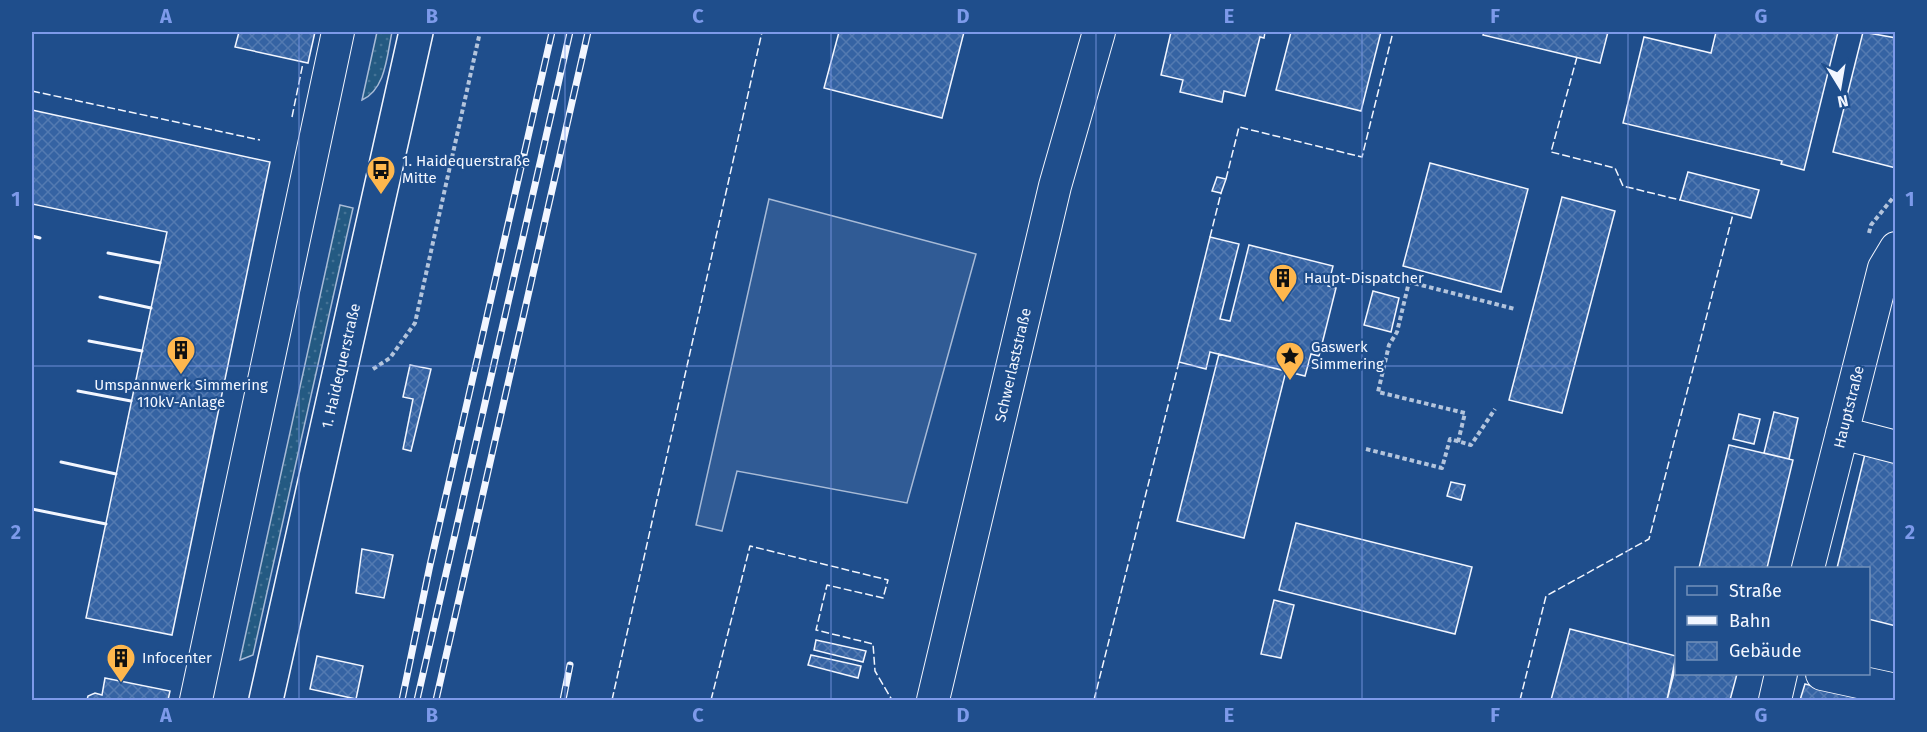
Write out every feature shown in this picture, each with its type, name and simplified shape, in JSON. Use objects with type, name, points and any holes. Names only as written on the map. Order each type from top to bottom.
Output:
[{"type":"main road","name":"1. Haidequerstraße","points":[[266,700],[416,32]]},
{"type":"lane","points":[[196,700],[338,32]]},
{"type":"lane","name":"Schwerlaststraße","points":[[933,700],[1055,186],[1099,32]]},
{"type":"lane","name":"Hauptstraße","points":[[1808,567],[1884,268],[1896,248]]},
{"type":"lane","points":[[1842,433],[1896,447]]},
{"type":"lane","points":[[1774,700],[1781,675]]},
{"type":"lane","points":[[1827,675],[1896,690]]},
{"type":"path","points":[[335,394],[390,358],[415,323],[480,32]]},
{"type":"path","points":[[1458,440],[1465,413],[1378,392],[1389,345],[1397,332],[1409,282],[1515,309]]},
{"type":"path","points":[[1366,449],[1442,468],[1450,439],[1471,445],[1495,409]]},
{"type":"shaded area","points":[[377,32],[392,32],[387,61],[376,88],[362,100]]},
{"type":"shaded area","points":[[769,199],[976,254],[907,503],[737,471],[722,531],[696,525]]},
{"type":"shaded area","points":[[340,205],[353,208],[253,655],[240,660]]},
{"type":"building","points":[[239,32],[315,32],[308,63],[235,47]]},
{"type":"building","points":[[839,32],[964,32],[942,118],[824,88]]},
{"type":"building","points":[[1171,32],[1265,32],[1264,38],[1260,37],[1245,96],[1224,91],[1222,102],[1180,92],[1183,80],[1161,75]]},
{"type":"building","points":[[1291,32],[1381,32],[1361,111],[1276,90]]},
{"type":"building","points":[[1484,32],[1608,32],[1600,63],[1483,35]]},
{"type":"building","points":[[1716,32],[1838,32],[1804,170],[1781,164],[1782,161],[1623,123],[1644,37],[1711,53]]},
{"type":"building","points":[[1863,32],[1896,38],[1896,168],[1833,152]]},
{"type":"building","name":"Umspannwerk Simmering 110kV-Anlage","points":[[32,110],[270,162],[172,635],[86,618],[167,232],[32,204]]},
{"type":"building","points":[[1430,163],[1528,189],[1501,292],[1403,266]]},
{"type":"building","points":[[1688,172],[1759,190],[1751,218],[1680,200]]},
{"type":"building","points":[[1217,177],[1226,179],[1221,193],[1212,191]]},
{"type":"building","points":[[1562,197],[1615,211],[1562,413],[1509,400]]},
{"type":"building","name":"Haupt-Dispatcher","points":[[1210,237],[1239,244],[1220,319],[1230,321],[1249,245],[1333,266],[1328,286],[1336,288],[1319,356],[1311,354],[1305,376],[1210,352],[1206,369],[1179,362]]},
{"type":"building","points":[[1373,291],[1399,298],[1391,332],[1364,325]]},
{"type":"building","points":[[1219,354],[1286,371],[1244,538],[1177,521]]},
{"type":"building","points":[[410,365],[431,369],[411,451],[403,449],[413,399],[403,397]]},
{"type":"building","points":[[1774,412],[1798,418],[1789,459],[1764,453]]},
{"type":"building","points":[[1739,414],[1760,419],[1754,444],[1733,439]]},
{"type":"building","points":[[1729,445],[1793,460],[1767,567],[1699,567]]},
{"type":"building","points":[[1865,454],[1896,462],[1896,626],[1870,620],[1870,567],[1837,567]]},
{"type":"building","points":[[1451,482],[1465,485],[1461,500],[1447,496]]},
{"type":"building","points":[[1296,523],[1472,567],[1455,634],[1279,590]]},
{"type":"building","points":[[362,549],[393,555],[384,598],[356,593]]},
{"type":"building","points":[[1274,600],[1294,605],[1281,658],[1261,654]]},
{"type":"building","points":[[1570,629],[1675,656],[1667,700],[1551,700]]},
{"type":"building","points":[[816,640],[866,651],[863,662],[814,650]]},
{"type":"building","points":[[811,655],[861,666],[858,678],[808,665]]},
{"type":"building","points":[[317,656],[363,666],[356,699],[310,689]]},
{"type":"building","points":[[1675,669],[1675,675],[1737,675],[1730,700],[1667,700]]},
{"type":"building","name":"Infocenter","points":[[105,678],[170,691],[168,700],[87,700],[88,696],[95,693],[102,695]]},
{"type":"building","points":[[1805,684],[1871,700],[1800,700]]},
{"type":"railway","points":[[402,700],[430,565],[552,32]]},
{"type":"railway","points":[[417,700],[570,32]]},
{"type":"railway","points":[[436,700],[588,32]]},
{"type":"railway","points":[[563,700],[570,665]]},
{"type":"fence","points":[[612,700],[762,32]]},
{"type":"fence","points":[[1226,179],[1239,127],[1362,157],[1393,32]]},
{"type":"fence","points":[[1577,57],[1551,152],[1615,168],[1623,186],[1680,200]]},
{"type":"fence","points":[[292,117],[303,63]]},
{"type":"fence","points":[[32,91],[260,140]]},
{"type":"fence","points":[[1210,237],[1221,193]]},
{"type":"fence","points":[[1520,700],[1546,596],[1649,539],[1733,214]]},
{"type":"fence","points":[[1094,700],[1179,362]]},
{"type":"fence","points":[[711,700],[750,546],[888,580],[883,598],[827,585],[816,630],[873,644],[875,671],[892,700]]},
{"type":"wall","points":[[32,236],[40,238]]},
{"type":"wall","points":[[108,253],[160,263]]},
{"type":"wall","points":[[100,297],[151,308]]},
{"type":"wall","points":[[89,341],[142,351]]},
{"type":"wall","points":[[78,391],[131,401]]},
{"type":"wall","points":[[61,462],[116,474]]},
{"type":"wall","points":[[32,509],[106,524]]},
{"type":"place","name":"1. Haidequerstraße Mitte","points":[[381,196]]},
{"type":"place","name":"Haupt-Dispatcher","points":[[1283,304]]},
{"type":"place","name":"Umspannwerk Simmering 110kV-Anlage","points":[[181,376]]},
{"type":"place","name":"Gaswerk Simmering","points":[[1290,382]]},
{"type":"place","name":"Infocenter","points":[[121,684]]}]
